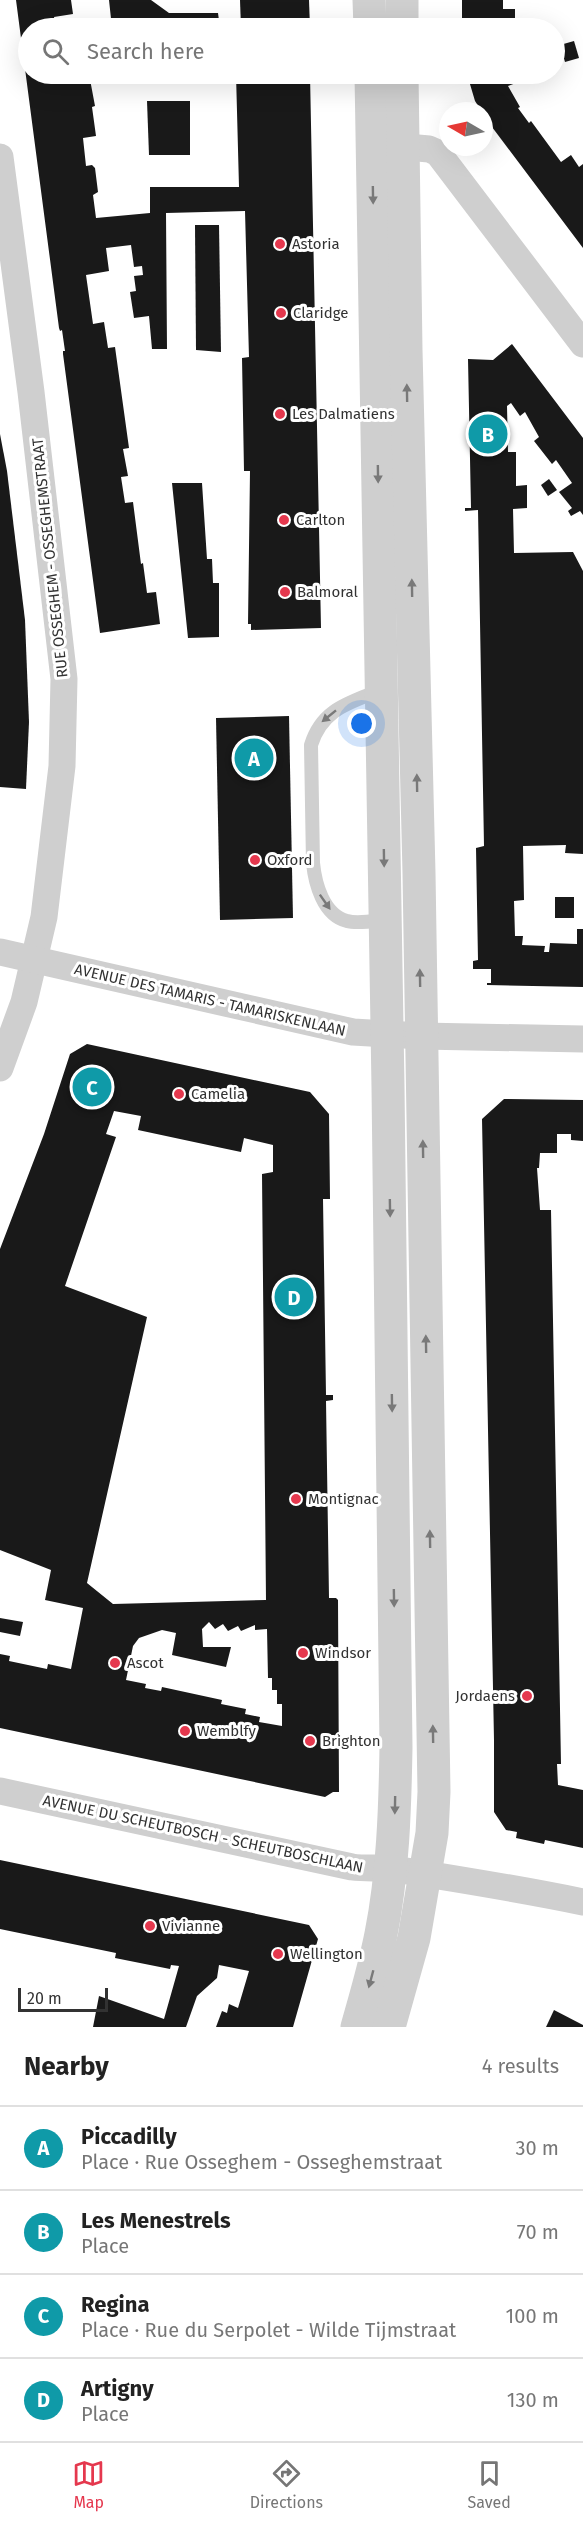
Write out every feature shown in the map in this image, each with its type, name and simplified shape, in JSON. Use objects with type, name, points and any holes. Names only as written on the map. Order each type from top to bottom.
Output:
[{"type":"street","points":[[369,0],[370,18]]},
{"type":"street","points":[[402,0],[402,18]]},
{"type":"street","points":[[373,84],[388,145],[422,1036],[434,1792],[432,1833],[414,1938],[388,2027]]},
{"type":"street","points":[[357,2027],[382,1931],[394,1830],[396,1747],[381,690],[388,145],[400,84]]},
{"type":"street","points":[[388,145],[429,149],[438,153],[583,344]]},
{"type":"street","name":"RUE OSSEGHEM - OSSEGHEMSTRAAT","points":[[0,157],[31,392],[64,679],[62,766],[44,917],[24,1002],[0,1068]]},
{"type":"street","name":"AVENUE DES TAMARIS - TAMARISKENLAAN","points":[[0,952],[353,1032],[387,1035],[583,1039]]},
{"type":"street","name":"AVENUE DU SCHEUTBOSCH - SCHEUTBOSCHLAAN","points":[[0,1791],[352,1867],[426,1874],[523,1889],[583,1902]]},
{"type":"lane","points":[[381,690],[328,715],[316,728],[311,745],[313,863],[315,879],[328,908],[346,921],[385,920]]},
{"type":"building","points":[[16,0],[71,0],[73,14],[54,18],[18,18]]},
{"type":"building","points":[[109,0],[151,0],[169,13],[218,13],[219,18],[111,18]]},
{"type":"building","points":[[240,0],[309,0],[310,18],[241,18]]},
{"type":"building","points":[[462,0],[503,0],[503,9],[515,9],[515,18],[462,18]]},
{"type":"building","points":[[574,41],[579,58],[565,62],[565,44]]},
{"type":"building","points":[[27,84],[91,84],[95,106],[92,107],[96,136],[83,138],[86,166],[92,165],[95,168],[98,192],[93,195],[96,218],[150,213],[150,187],[239,187],[236,84],[310,84],[321,628],[251,630],[251,624],[248,624],[250,471],[244,471],[242,358],[249,357],[245,211],[166,213],[167,349],[152,349],[149,316],[134,318],[130,292],[136,291],[134,276],[143,275],[142,266],[134,267],[131,245],[106,248],[109,271],[86,275],[93,324],[104,322],[108,348],[115,347],[129,448],[123,449],[128,476],[121,477],[125,503],[133,502],[147,593],[156,592],[160,624],[100,633],[63,354],[65,351],[62,330],[60,331]]},
{"type":"building","points":[[470,84],[513,84],[508,86],[520,107],[518,108],[529,123],[531,121],[561,162],[571,155],[579,167],[583,164],[583,248],[493,128],[493,102],[476,102]]},
{"type":"building","points":[[147,101],[190,101],[190,155],[149,155]]},
{"type":"building","points":[[195,225],[219,225],[221,352],[196,350]]},
{"type":"building","points":[[512,344],[583,438],[583,515],[580,511],[571,516],[568,511],[572,508],[559,492],[572,483],[556,460],[552,464],[534,441],[539,437],[525,412],[520,416],[511,403],[507,406],[508,452],[516,452],[516,486],[527,485],[527,508],[513,509],[514,553],[573,552],[583,571],[583,854],[565,853],[566,845],[523,846],[524,900],[514,901],[515,936],[523,936],[522,945],[545,946],[544,952],[549,952],[550,943],[577,944],[577,929],[583,929],[583,987],[487,985],[491,983],[491,969],[473,969],[473,961],[478,960],[476,848],[484,846],[478,510],[465,511],[465,508],[471,508],[468,359],[493,360]]},
{"type":"building","points":[[0,434],[7,471],[25,620],[29,722],[26,789],[0,787]]},
{"type":"building","points":[[549,479],[557,490],[548,496],[541,485]]},
{"type":"building","points":[[172,483],[202,483],[207,559],[212,559],[213,583],[219,583],[219,637],[188,638]]},
{"type":"building","points":[[289,716],[293,918],[220,920],[216,718]]},
{"type":"building","points":[[555,897],[574,897],[574,918],[555,918]]},
{"type":"building","points":[[87,1044],[310,1092],[329,1114],[330,1199],[323,1199],[326,1395],[333,1395],[333,1400],[326,1401],[329,1598],[338,1600],[339,1792],[333,1792],[325,1797],[0,1728],[0,1654],[10,1656],[9,1661],[47,1669],[48,1664],[71,1669],[83,1608],[45,1600],[51,1570],[0,1550],[0,1249],[44,1134],[70,1054]],"holes":[[[114,1111],[141,1116],[138,1130],[222,1148],[241,1152],[244,1138],[273,1145],[273,1172],[262,1174],[266,1600],[113,1604],[87,1583],[147,1317],[65,1286],[116,1137],[106,1134]],[[209,1622],[215,1629],[223,1624],[228,1631],[238,1626],[241,1631],[255,1625],[255,1630],[267,1629],[268,1678],[272,1678],[272,1690],[277,1690],[277,1704],[282,1704],[282,1726],[259,1722],[260,1717],[245,1714],[246,1709],[221,1704],[222,1700],[162,1687],[161,1691],[145,1688],[146,1684],[126,1680],[133,1646],[139,1638],[162,1630],[176,1633],[172,1655],[226,1667],[231,1647],[203,1647],[202,1629]]]},
{"type":"building","points":[[504,1099],[583,1100],[583,1141],[571,1140],[571,1134],[557,1134],[557,1153],[540,1153],[539,1168],[537,1168],[540,1210],[551,1210],[561,1764],[557,1764],[558,1785],[583,1790],[583,1848],[545,1840],[544,1844],[516,1838],[517,1832],[506,1830],[494,1812],[482,1119]]},
{"type":"building","points":[[0,1618],[23,1622],[20,1636],[0,1632]]},
{"type":"building","points":[[0,1860],[309,1925],[318,1939],[293,2027],[216,2027],[222,2011],[227,2013],[229,2004],[238,2008],[249,1971],[219,1965],[217,1978],[197,1996],[186,2027],[93,2027],[99,1996],[164,2019],[179,1966],[171,1965],[170,1969],[115,1958],[116,1953],[0,1929]]},
{"type":"building","points":[[554,2010],[583,2025],[583,2027],[546,2027]]},
{"type":"place","name":"Astoria","points":[[280,244]]},
{"type":"place","name":"Claridge","points":[[281,313]]},
{"type":"place","name":"Les Dalmatiens","points":[[280,414]]},
{"type":"place","name":"Les Menestrels","points":[[488,434]]},
{"type":"place","name":"Carlton","points":[[284,520]]},
{"type":"place","name":"Balmoral","points":[[285,592]]},
{"type":"place","name":"Piccadilly","points":[[254,758]]},
{"type":"place","name":"Oxford","points":[[255,860]]},
{"type":"place","name":"Regina","points":[[92,1087]]},
{"type":"place","name":"Camelia","points":[[179,1094]]},
{"type":"place","name":"Artigny","points":[[294,1297]]},
{"type":"place","name":"Montignac","points":[[296,1499]]},
{"type":"place","name":"Windsor","points":[[303,1653]]},
{"type":"place","name":"Ascot","points":[[115,1663]]},
{"type":"place","name":"Jordaens","points":[[527,1696]]},
{"type":"place","name":"Wemblfy","points":[[185,1731]]},
{"type":"place","name":"Brighton","points":[[310,1741]]},
{"type":"place","name":"Vivianne","points":[[150,1926]]},
{"type":"place","name":"Wellington","points":[[278,1954]]}]
